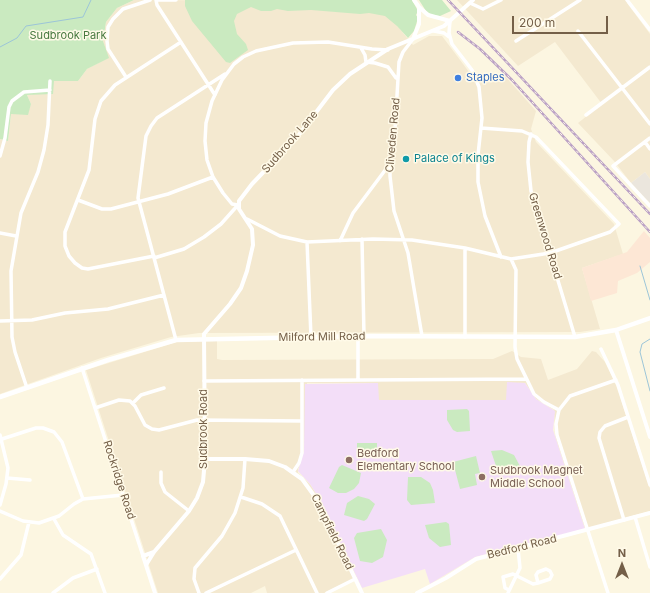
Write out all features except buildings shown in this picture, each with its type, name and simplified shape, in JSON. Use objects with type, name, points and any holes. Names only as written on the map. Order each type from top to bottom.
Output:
[{"type":"main road","name":"Milford Mill Road","points":[[0,397],[82,368],[176,340],[204,338],[358,336],[575,337],[616,330],[650,318]]},
{"type":"street","points":[[126,77],[108,49],[108,27],[112,19],[123,9],[150,0]]},
{"type":"street","points":[[176,0],[157,0],[158,5],[214,95]]},
{"type":"street","points":[[414,0],[419,8],[433,17],[450,21],[450,38]]},
{"type":"street","points":[[472,2],[483,8],[501,0]]},
{"type":"street","points":[[516,41],[580,0]]},
{"type":"street","points":[[627,0],[650,30]]},
{"type":"street","name":"Sudbrook Lane","points":[[238,204],[244,194],[298,136],[340,82],[366,62],[388,50],[434,31],[450,21],[472,2]]},
{"type":"street","name":"Cliveden Road","points":[[419,8],[419,24],[413,40],[400,57],[397,80],[396,129],[390,164],[392,201],[411,267],[422,336]]},
{"type":"street","points":[[434,31],[444,33],[450,38],[478,81],[482,105],[477,163],[480,193],[485,216],[501,257]]},
{"type":"street","points":[[578,31],[650,124]]},
{"type":"street","points":[[181,42],[126,77],[109,90],[98,107],[95,119],[92,159],[67,227],[64,241],[71,259],[82,268],[88,269],[154,257],[184,249],[204,237],[221,224],[238,204]]},
{"type":"street","points":[[238,204],[232,204],[213,177],[206,152],[205,132],[209,109],[214,95],[227,73],[237,61],[249,54],[280,45],[316,42],[388,50]]},
{"type":"street","points":[[362,48],[366,62],[388,67],[394,73],[397,80]]},
{"type":"street","points":[[586,114],[650,67]]},
{"type":"street","points":[[176,340],[139,202],[146,141],[151,126],[161,115],[227,73]]},
{"type":"street","points":[[27,388],[13,344],[11,321],[11,283],[16,236],[23,208],[38,172],[44,150],[48,125],[50,81]]},
{"type":"street","points":[[0,156],[5,138],[9,107],[12,100],[17,95],[24,92],[50,90]]},
{"type":"street","points":[[246,219],[287,238],[307,242],[404,240],[465,248],[511,259],[550,253],[610,232],[619,224],[541,141],[531,134],[522,131],[481,128]]},
{"type":"street","name":"Greenwood Road","points":[[531,134],[528,162],[529,183],[575,337]]},
{"type":"street","points":[[650,138],[613,166],[650,206]]},
{"type":"street","points":[[645,142],[650,149]]},
{"type":"street","points":[[340,241],[353,213],[376,185],[390,164]]},
{"type":"street","points":[[78,200],[96,208],[106,210],[168,194],[213,177]]},
{"type":"street","points":[[204,338],[204,334],[230,304],[241,288],[252,251],[252,232],[238,204]]},
{"type":"street","points":[[252,232],[259,226]]},
{"type":"street","points":[[0,233],[16,236]]},
{"type":"street","points":[[362,240],[364,336]]},
{"type":"street","points":[[307,242],[311,337]]},
{"type":"street","points":[[464,337],[465,248]]},
{"type":"street","points":[[511,259],[516,270],[517,359],[526,379],[538,398],[559,410]]},
{"type":"street","points":[[0,321],[32,320],[65,313],[108,309],[164,295]]},
{"type":"street","points":[[616,330],[650,437]]},
{"type":"street","points":[[358,336],[358,380]]},
{"type":"street","name":"Sudbrook Road","points":[[146,565],[154,552],[189,512],[197,498],[203,482],[205,459],[204,338]]},
{"type":"street","points":[[601,349],[616,380],[650,485]]},
{"type":"street","name":"Rockridge Road","points":[[82,368],[156,593]]},
{"type":"street","points":[[204,381],[526,379]]},
{"type":"street","points":[[293,472],[301,456],[302,380]]},
{"type":"street","points":[[608,593],[557,435],[556,424],[559,410],[565,400],[575,393],[616,380]]},
{"type":"street","points":[[133,403],[140,396],[164,388]]},
{"type":"street","points":[[95,408],[120,400],[126,400],[133,403],[145,424],[155,430],[168,429],[194,421],[302,421]]},
{"type":"street","points":[[624,520],[599,438],[600,432],[606,426],[628,417]]},
{"type":"street","points":[[2,439],[36,428],[43,428],[54,432],[62,442],[83,499]]},
{"type":"street","points":[[0,435],[7,460],[7,478],[0,505]]},
{"type":"street","name":"Campfield Road","points":[[205,459],[245,459],[269,461],[293,472],[302,479],[313,493],[362,593]]},
{"type":"street","points":[[199,593],[194,579],[195,568],[227,528],[241,497],[244,480],[245,459]]},
{"type":"street","points":[[161,472],[161,483],[165,492],[189,512]]},
{"type":"street","points":[[7,478],[30,480]]},
{"type":"street","points":[[0,511],[29,522],[39,523],[54,519],[83,499],[123,495]]},
{"type":"street","points":[[241,497],[262,504],[276,512],[317,593]]},
{"type":"street","name":"Bedford Road","points":[[416,593],[446,578],[470,561],[650,513]]},
{"type":"street","points":[[634,517],[650,567]]},
{"type":"street","points":[[54,519],[63,535],[91,554],[105,593]]},
{"type":"street","points":[[0,579],[21,555],[29,522]]},
{"type":"street","points":[[518,548],[521,562],[517,576],[508,592],[505,588],[503,577],[513,574],[517,576],[530,583],[538,583],[550,579],[552,575],[550,571],[546,569],[538,572],[536,576],[538,583]]},
{"type":"street","points":[[206,593],[296,550]]},
{"type":"street","name":"Sudbrook Road","points":[[143,556],[154,552]]},
{"type":"street","points":[[53,593],[72,578],[97,569]]},
{"type":"street","points":[[327,593],[355,580]]},
{"type":"shaded area","name":"Sudbrook Park","points":[[134,0],[384,1],[395,23],[413,45],[429,36],[442,36],[469,72],[474,82],[505,76],[536,111],[531,129],[536,142],[614,224],[623,254],[582,268],[600,329],[580,332],[199,333],[171,337],[101,358],[0,394],[0,139],[8,141],[11,114],[28,112],[31,104],[27,95],[42,93],[53,81],[78,81],[87,69],[108,58],[103,41],[106,22],[117,8]]},
{"type":"shaded area","points":[[457,0],[629,0],[627,3],[650,34],[650,179],[645,172],[631,183],[614,161],[578,123],[602,104],[555,42],[518,66]]},
{"type":"shaded area","points":[[645,172],[650,179],[650,203],[631,183]]},
{"type":"shaded area","points":[[644,231],[650,238],[650,262],[637,273],[618,281],[617,293],[591,301],[582,268],[627,252]]},
{"type":"shaded area","points":[[217,341],[217,359],[222,360],[493,359],[512,351],[521,357],[541,359],[548,380],[577,369],[592,351],[596,352],[605,362],[616,385],[650,489],[650,511],[585,529],[555,436],[554,410],[536,399],[525,383],[507,400],[378,400],[378,383],[307,383],[304,455],[298,469],[298,473],[310,484],[319,498],[357,577],[324,593],[267,593],[265,586],[251,593],[158,593],[86,370],[177,342]]},
{"type":"shaded area","name":"Sudbrook Magnet Middle School","points":[[507,382],[525,383],[536,399],[555,411],[553,430],[585,529],[475,557],[430,584],[425,569],[362,588],[319,498],[310,484],[298,471],[304,451],[305,384],[378,383],[379,400],[506,400]]},
{"type":"green space","name":"Sudbrook Park","points":[[0,0],[134,0],[117,8],[106,22],[103,41],[109,58],[87,69],[78,81],[54,81],[53,94],[27,95],[31,104],[28,115],[11,114],[8,141],[0,139]]},
{"type":"green space","points":[[185,0],[412,0],[418,11],[416,15],[418,18],[414,31],[408,38],[385,16],[369,13],[360,14],[311,10],[288,11],[277,9],[271,11],[261,11],[251,7],[237,14],[234,21],[237,34],[246,44],[248,50],[230,63],[226,62],[192,21],[185,6]]},
{"type":"green space","points":[[419,0],[442,0],[451,11],[440,16],[432,15],[426,11]]},
{"type":"green space","points":[[467,409],[469,411],[470,431],[457,432],[453,430],[447,420],[447,410]]},
{"type":"green space","points":[[357,443],[377,443],[377,454],[357,454]]},
{"type":"green space","points":[[502,450],[514,455],[521,468],[501,474],[498,472],[491,451]]},
{"type":"green space","points":[[476,456],[480,473],[475,474],[477,485],[460,489],[453,462]]},
{"type":"green space","points":[[342,465],[361,473],[359,483],[354,489],[346,493],[338,493],[329,488],[339,467]]},
{"type":"green space","points":[[408,477],[421,477],[430,483],[433,490],[435,503],[411,505],[407,500]]},
{"type":"green space","points":[[358,496],[369,499],[375,504],[367,519],[364,521],[344,515],[347,503]]},
{"type":"green space","points":[[446,522],[449,524],[451,545],[440,547],[429,538],[425,525]]},
{"type":"green space","points":[[381,529],[387,540],[383,557],[372,563],[360,561],[354,538],[357,533]]},
{"type":"waterway","points":[[0,47],[17,38],[26,26],[83,17],[91,0]]},
{"type":"waterway","points":[[640,266],[650,300]]},
{"type":"waterway","points":[[650,339],[642,344],[640,352],[650,391]]},
{"type":"railway","points":[[448,0],[650,214]]},
{"type":"railway","points":[[458,32],[480,49],[512,80],[650,232]]},
{"type":"place","name":"Staples","points":[[458,78]]},
{"type":"place","name":"Palace of Kings","points":[[406,159]]},
{"type":"place","name":"Bedford Elementary School","points":[[349,460]]},
{"type":"place","name":"Sudbrook Magnet Middle School","points":[[482,477]]}]
